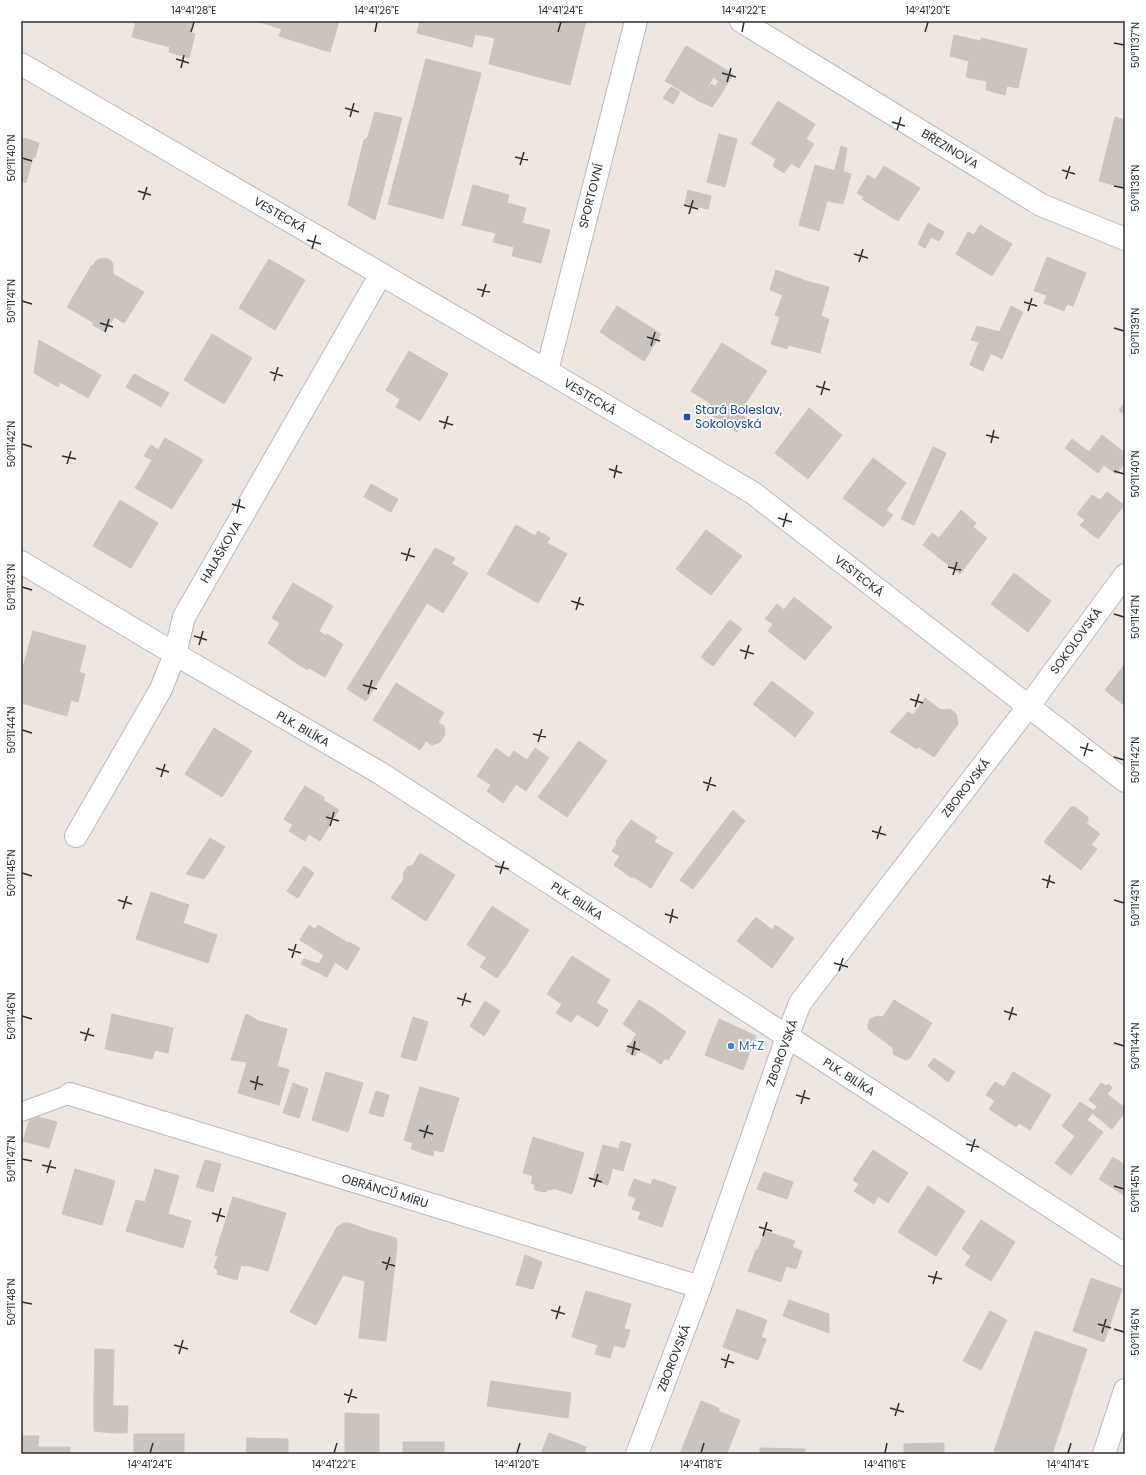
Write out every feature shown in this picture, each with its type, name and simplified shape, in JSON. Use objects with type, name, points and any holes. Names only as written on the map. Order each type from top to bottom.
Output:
[{"type":"street","name":"SPORTOVNÍ","points":[[547,371],[636,21]]},
{"type":"street","name":"BŘEZINOVA","points":[[740,21],[1041,205],[1125,239]]},
{"type":"street","name":"VESTECKÁ","points":[[21,64],[547,371],[753,494],[1125,781]]},
{"type":"street","name":"HALAŠKOVA","points":[[76,836],[161,689],[175,654],[184,617],[381,274]]},
{"type":"street","name":"PLK. BILÍKA","points":[[21,562],[175,654],[380,773],[1125,1255]]},
{"type":"street","name":"SOKOLOVSKÁ","points":[[1028,707],[1125,575]]},
{"type":"street","name":"ZBOROVSKÁ","points":[[637,1454],[700,1287],[800,1003],[1028,707]]},
{"type":"street","name":"OBRÁNCŮ MÍRU","points":[[70,1094],[700,1287]]},
{"type":"street","points":[[1104,1454],[1125,1390]]},
{"type":"lane","points":[[21,1112],[70,1094]]},
{"type":"building","points":[[136,21],[192,21],[190,32],[195,34],[189,58],[169,52],[170,47],[132,37]]},
{"type":"building","points":[[257,21],[339,21],[330,52],[279,36],[282,29]]},
{"type":"building","points":[[420,21],[586,21],[570,85],[489,64],[495,38],[475,34],[472,47],[417,33]]},
{"type":"building","points":[[954,35],[981,41],[981,38],[1027,49],[1018,88],[1007,86],[1005,95],[986,90],[987,81],[966,77],[969,61],[950,56]]},
{"type":"building","points":[[686,46],[720,66],[699,101],[665,81]]},
{"type":"building","points":[[426,59],[481,73],[443,219],[388,204]]},
{"type":"building","points":[[720,66],[733,74],[723,91],[715,87],[719,81],[714,78]]},
{"type":"building","points":[[711,84],[723,91],[712,107],[699,101]]},
{"type":"building","points":[[671,87],[680,92],[673,104],[663,98]]},
{"type":"building","points":[[778,101],[815,124],[806,139],[814,144],[799,168],[791,163],[784,173],[773,166],[776,159],[751,144]]},
{"type":"building","points":[[375,112],[402,118],[375,220],[348,205],[364,140],[368,137]]},
{"type":"building","points":[[1115,117],[1125,120],[1125,188],[1099,181]]},
{"type":"building","points":[[719,134],[737,139],[725,187],[707,182]]},
{"type":"building","points":[[24,138],[39,143],[35,158],[33,157],[26,183],[21,181],[21,139],[24,140]]},
{"type":"building","points":[[841,146],[847,148],[843,172],[835,169]]},
{"type":"building","points":[[815,165],[835,171],[819,231],[799,225]]},
{"type":"building","points":[[884,166],[920,188],[898,221],[862,199],[864,197],[857,193],[868,175],[875,180]]},
{"type":"building","points":[[835,169],[851,174],[843,204],[827,201]]},
{"type":"building","points":[[473,185],[509,195],[507,203],[526,208],[522,223],[550,230],[541,263],[512,256],[514,247],[493,242],[496,233],[462,225]]},
{"type":"building","points":[[688,190],[711,196],[708,209],[685,204]]},
{"type":"building","points":[[928,223],[944,232],[939,241],[931,237],[925,248],[918,244]]},
{"type":"building","points":[[980,225],[1012,244],[992,276],[956,254],[968,232],[974,235]]},
{"type":"building","points":[[1047,257],[1086,273],[1073,306],[1067,304],[1064,311],[1044,303],[1047,295],[1034,291]]},
{"type":"building","points":[[105,258],[110,260],[113,264],[113,274],[144,292],[124,323],[114,317],[105,332],[93,325],[94,323],[67,307],[92,265],[93,266],[99,259]]},
{"type":"building","points":[[269,259],[305,280],[275,330],[239,308]]},
{"type":"building","points":[[776,270],[806,281],[787,349],[771,344],[780,317],[775,315],[783,295],[770,290]]},
{"type":"building","points":[[806,281],[829,287],[821,316],[829,319],[820,353],[788,345]]},
{"type":"building","points":[[617,306],[661,334],[644,361],[600,332]]},
{"type":"building","points":[[1011,306],[1023,312],[1013,334],[1001,329]]},
{"type":"building","points":[[977,326],[1000,332],[983,371],[970,365],[979,342],[971,340]]},
{"type":"building","points":[[1001,329],[1013,334],[1002,359],[990,353]]},
{"type":"building","points":[[212,334],[252,358],[224,404],[184,380]]},
{"type":"building","points":[[39,340],[101,375],[88,398],[60,382],[58,387],[34,373]]},
{"type":"building","points":[[722,343],[767,371],[739,413],[746,418],[737,432],[707,412],[711,404],[691,391]]},
{"type":"building","points":[[409,351],[448,374],[420,421],[396,407],[400,399],[386,390]]},
{"type":"building","points":[[134,374],[169,393],[161,407],[126,387]]},
{"type":"building","points":[[1125,403],[1125,415],[1119,410]]},
{"type":"building","points":[[809,408],[842,435],[808,479],[775,453]]},
{"type":"building","points":[[1102,435],[1125,453],[1125,463],[1116,474],[1088,453]]},
{"type":"building","points":[[165,438],[203,460],[178,499],[142,477],[152,460],[144,456],[151,445],[158,450]]},
{"type":"building","points":[[1072,439],[1104,465],[1098,473],[1065,448]]},
{"type":"building","points":[[933,447],[946,453],[930,489],[917,483]]},
{"type":"building","points":[[873,458],[906,483],[886,510],[893,515],[883,527],[843,498]]},
{"type":"building","points":[[142,477],[178,499],[172,509],[135,488]]},
{"type":"building","points":[[917,483],[930,489],[914,525],[901,519]]},
{"type":"building","points":[[371,484],[398,499],[391,512],[364,497]]},
{"type":"building","points":[[1107,492],[1124,505],[1098,539],[1080,525],[1085,520],[1077,514],[1092,495],[1100,500]]},
{"type":"building","points":[[120,500],[158,523],[131,568],[93,546]]},
{"type":"building","points":[[961,510],[976,523],[973,527],[987,538],[960,574],[923,545],[932,533],[939,538]]},
{"type":"building","points":[[516,525],[535,536],[538,531],[550,538],[547,543],[567,554],[538,603],[487,574]]},
{"type":"building","points":[[706,530],[742,556],[711,595],[676,569]]},
{"type":"building","points":[[435,548],[455,558],[366,701],[347,689]]},
{"type":"building","points":[[452,564],[468,573],[443,613],[427,603]]},
{"type":"building","points":[[1014,573],[1051,601],[1028,632],[991,604]]},
{"type":"building","points":[[293,583],[333,606],[319,631],[343,644],[325,677],[309,668],[308,670],[299,665],[312,642],[272,618]]},
{"type":"building","points":[[794,597],[832,627],[805,660],[768,631],[773,624],[765,619],[777,604],[784,610]]},
{"type":"building","points":[[730,620],[742,629],[713,666],[701,657]]},
{"type":"building","points":[[280,623],[312,642],[299,665],[268,643]]},
{"type":"building","points":[[33,631],[86,646],[79,672],[85,674],[78,702],[71,700],[67,716],[21,703],[21,674]]},
{"type":"building","points":[[1125,664],[1125,706],[1105,690]]},
{"type":"building","points":[[772,681],[814,713],[795,737],[753,704]]},
{"type":"building","points":[[396,683],[444,713],[438,722],[444,726],[445,735],[440,742],[432,745],[426,741],[420,750],[373,720]]},
{"type":"building","points":[[925,698],[941,710],[950,709],[956,714],[958,724],[934,757],[919,747],[917,749],[890,732],[908,712],[913,715]]},
{"type":"building","points":[[214,728],[252,751],[222,797],[185,774]]},
{"type":"building","points":[[579,741],[607,761],[567,817],[538,797]]},
{"type":"building","points":[[496,748],[509,758],[514,751],[527,760],[535,748],[549,758],[526,791],[516,784],[503,803],[487,791],[491,785],[477,776]]},
{"type":"building","points":[[305,786],[325,798],[323,800],[339,810],[320,841],[309,834],[305,841],[289,831],[293,825],[284,819]]},
{"type":"building","points":[[1071,807],[1075,807],[1088,817],[1088,821],[1086,823],[1100,834],[1091,845],[1097,849],[1081,870],[1044,842]]},
{"type":"building","points":[[733,810],[745,821],[693,889],[680,880]]},
{"type":"building","points":[[631,820],[657,837],[654,842],[673,853],[651,888],[633,876],[632,878],[614,865],[620,856],[612,851],[617,844],[616,841]]},
{"type":"building","points":[[210,838],[225,847],[204,879],[186,874]]},
{"type":"building","points":[[420,853],[455,875],[426,921],[391,898],[404,879],[403,873],[407,867],[413,865]]},
{"type":"building","points":[[304,866],[314,873],[298,898],[287,891]]},
{"type":"building","points":[[151,892],[189,905],[183,923],[217,935],[208,963],[136,939]]},
{"type":"building","points":[[492,906],[529,930],[504,969],[467,945]]},
{"type":"building","points":[[756,917],[772,930],[775,925],[794,938],[772,968],[737,941]]},
{"type":"building","points":[[309,925],[315,929],[318,925],[348,943],[335,962],[300,940]]},
{"type":"building","points":[[349,942],[360,948],[347,970],[335,962]]},
{"type":"building","points":[[324,955],[335,962],[327,977],[301,964],[304,959],[319,964]]},
{"type":"building","points":[[572,956],[610,980],[596,1003],[608,1010],[598,1027],[577,1014],[571,1022],[556,1013],[562,1004],[547,994]]},
{"type":"building","points":[[487,957],[504,968],[497,978],[480,967]]},
{"type":"building","points":[[639,1000],[653,1008],[637,1034],[623,1024]]},
{"type":"building","points":[[894,1000],[932,1023],[910,1058],[905,1060],[893,1054],[893,1048],[868,1029],[870,1019],[878,1016],[883,1017]]},
{"type":"building","points":[[485,1001],[500,1011],[484,1036],[470,1026]]},
{"type":"building","points":[[653,1008],[686,1032],[668,1060],[634,1038]]},
{"type":"building","points":[[112,1014],[173,1028],[168,1053],[155,1050],[152,1059],[105,1049]]},
{"type":"building","points":[[246,1014],[259,1021],[248,1062],[231,1060]]},
{"type":"building","points":[[413,1017],[428,1022],[416,1061],[401,1057]]},
{"type":"building","name":"M+Z","points":[[719,1019],[756,1036],[743,1070],[705,1055]]},
{"type":"building","points":[[259,1021],[287,1029],[277,1066],[289,1070],[279,1105],[238,1093]]},
{"type":"building","points":[[634,1038],[653,1050],[649,1056],[638,1050],[635,1056],[626,1051]]},
{"type":"building","points":[[653,1050],[665,1058],[661,1064],[649,1056]]},
{"type":"building","points":[[934,1058],[955,1072],[948,1082],[928,1066]]},
{"type":"building","points":[[326,1072],[363,1083],[348,1132],[312,1120]]},
{"type":"building","points":[[1013,1072],[1051,1095],[1030,1130],[1019,1123],[1016,1127],[989,1109],[995,1101],[986,1095],[995,1082],[1004,1087]]},
{"type":"building","points":[[293,1083],[308,1089],[299,1118],[283,1113]]},
{"type":"building","points":[[1101,1083],[1106,1086],[1109,1084],[1112,1088],[1097,1106],[1089,1100]]},
{"type":"building","points":[[420,1087],[459,1098],[443,1152],[434,1150],[433,1156],[411,1149],[413,1143],[404,1140]]},
{"type":"building","points":[[376,1091],[389,1095],[383,1117],[369,1113]]},
{"type":"building","points":[[1107,1094],[1125,1108],[1125,1112],[1112,1129],[1092,1113]]},
{"type":"building","points":[[1080,1102],[1094,1111],[1075,1136],[1062,1126]]},
{"type":"building","points":[[31,1115],[57,1122],[49,1148],[23,1141]]},
{"type":"building","points":[[1087,1120],[1103,1132],[1071,1175],[1055,1163]]},
{"type":"building","points":[[533,1137],[584,1153],[572,1194],[553,1188],[552,1190],[549,1189],[545,1192],[535,1190],[534,1184],[531,1183],[533,1176],[523,1173]]},
{"type":"building","points":[[621,1141],[631,1144],[623,1171],[613,1168]]},
{"type":"building","points":[[603,1145],[618,1149],[615,1159],[600,1155]]},
{"type":"building","points":[[873,1150],[908,1173],[888,1203],[878,1196],[874,1204],[854,1191],[859,1184],[853,1180]]},
{"type":"building","points":[[600,1155],[615,1159],[608,1185],[593,1180]]},
{"type":"building","points":[[1113,1157],[1125,1165],[1125,1196],[1099,1179]]},
{"type":"building","points":[[205,1160],[221,1164],[213,1192],[196,1187]]},
{"type":"building","points":[[75,1169],[115,1181],[102,1225],[62,1214]]},
{"type":"building","points":[[155,1169],[179,1176],[168,1214],[191,1221],[183,1248],[126,1231],[136,1200],[145,1202]]},
{"type":"building","points":[[764,1172],[793,1182],[787,1199],[757,1189]]},
{"type":"building","points":[[634,1179],[651,1185],[653,1179],[676,1187],[662,1227],[638,1219],[641,1212],[632,1209],[636,1198],[628,1195]]},
{"type":"building","points":[[928,1186],[965,1211],[936,1256],[898,1232]]},
{"type":"building","points":[[233,1197],[286,1213],[268,1271],[241,1265],[237,1280],[217,1274],[218,1270],[214,1268],[218,1256],[215,1255]]},
{"type":"building","points":[[981,1220],[1015,1242],[991,1281],[965,1265],[971,1256],[962,1249]]},
{"type":"building","points":[[344,1223],[349,1223],[368,1230],[354,1278],[343,1275],[316,1325],[290,1312],[337,1227]]},
{"type":"building","points":[[368,1230],[396,1238],[397,1246],[386,1341],[359,1338],[365,1281],[354,1278]]},
{"type":"building","points":[[765,1231],[795,1241],[792,1247],[802,1251],[796,1269],[786,1266],[781,1282],[748,1271]]},
{"type":"building","points":[[525,1255],[542,1262],[533,1289],[516,1285]]},
{"type":"building","points":[[1091,1278],[1122,1289],[1104,1342],[1073,1331]]},
{"type":"building","points":[[586,1291],[631,1304],[624,1329],[630,1330],[625,1346],[624,1348],[614,1345],[610,1358],[595,1354],[598,1345],[572,1337]]},
{"type":"building","points":[[789,1300],[829,1314],[829,1333],[783,1316]]},
{"type":"building","points":[[737,1309],[767,1320],[761,1337],[766,1339],[758,1360],[723,1347]]},
{"type":"building","points":[[990,1311],[1007,1320],[981,1370],[963,1361]]},
{"type":"building","points":[[1035,1331],[1087,1349],[1052,1454],[1001,1454],[994,1451]]},
{"type":"building","points":[[95,1349],[114,1350],[113,1397],[94,1396]]},
{"type":"building","points":[[491,1381],[571,1393],[568,1418],[487,1406]]},
{"type":"building","points":[[94,1396],[113,1397],[112,1433],[94,1431]]},
{"type":"building","points":[[701,1401],[719,1408],[718,1411],[740,1420],[727,1453],[680,1454]]},
{"type":"building","points":[[113,1406],[128,1406],[127,1433],[112,1433]]},
{"type":"building","points":[[345,1413],[363,1414],[363,1454],[345,1454]]},
{"type":"building","points":[[363,1414],[379,1414],[379,1454],[363,1454]]},
{"type":"building","points":[[549,1433],[586,1447],[584,1454],[541,1454]]},
{"type":"building","points":[[134,1434],[184,1434],[184,1454],[134,1454]]},
{"type":"building","points":[[21,1436],[39,1436],[37,1454],[21,1454]]},
{"type":"building","points":[[247,1438],[288,1439],[288,1454],[246,1454]]},
{"type":"building","points":[[403,1442],[444,1442],[444,1454],[403,1454]]},
{"type":"building","points":[[944,1443],[944,1454],[893,1454],[904,1453],[904,1444]]},
{"type":"building","points":[[37,1447],[70,1447],[70,1454],[37,1454]]},
{"type":"building","points":[[760,1448],[805,1449],[805,1454],[760,1454]]},
{"type":"place","name":"Stará Boleslav, Sokolovská","points":[[687,417]]},
{"type":"place","name":"M+Z","points":[[731,1046]]}]
